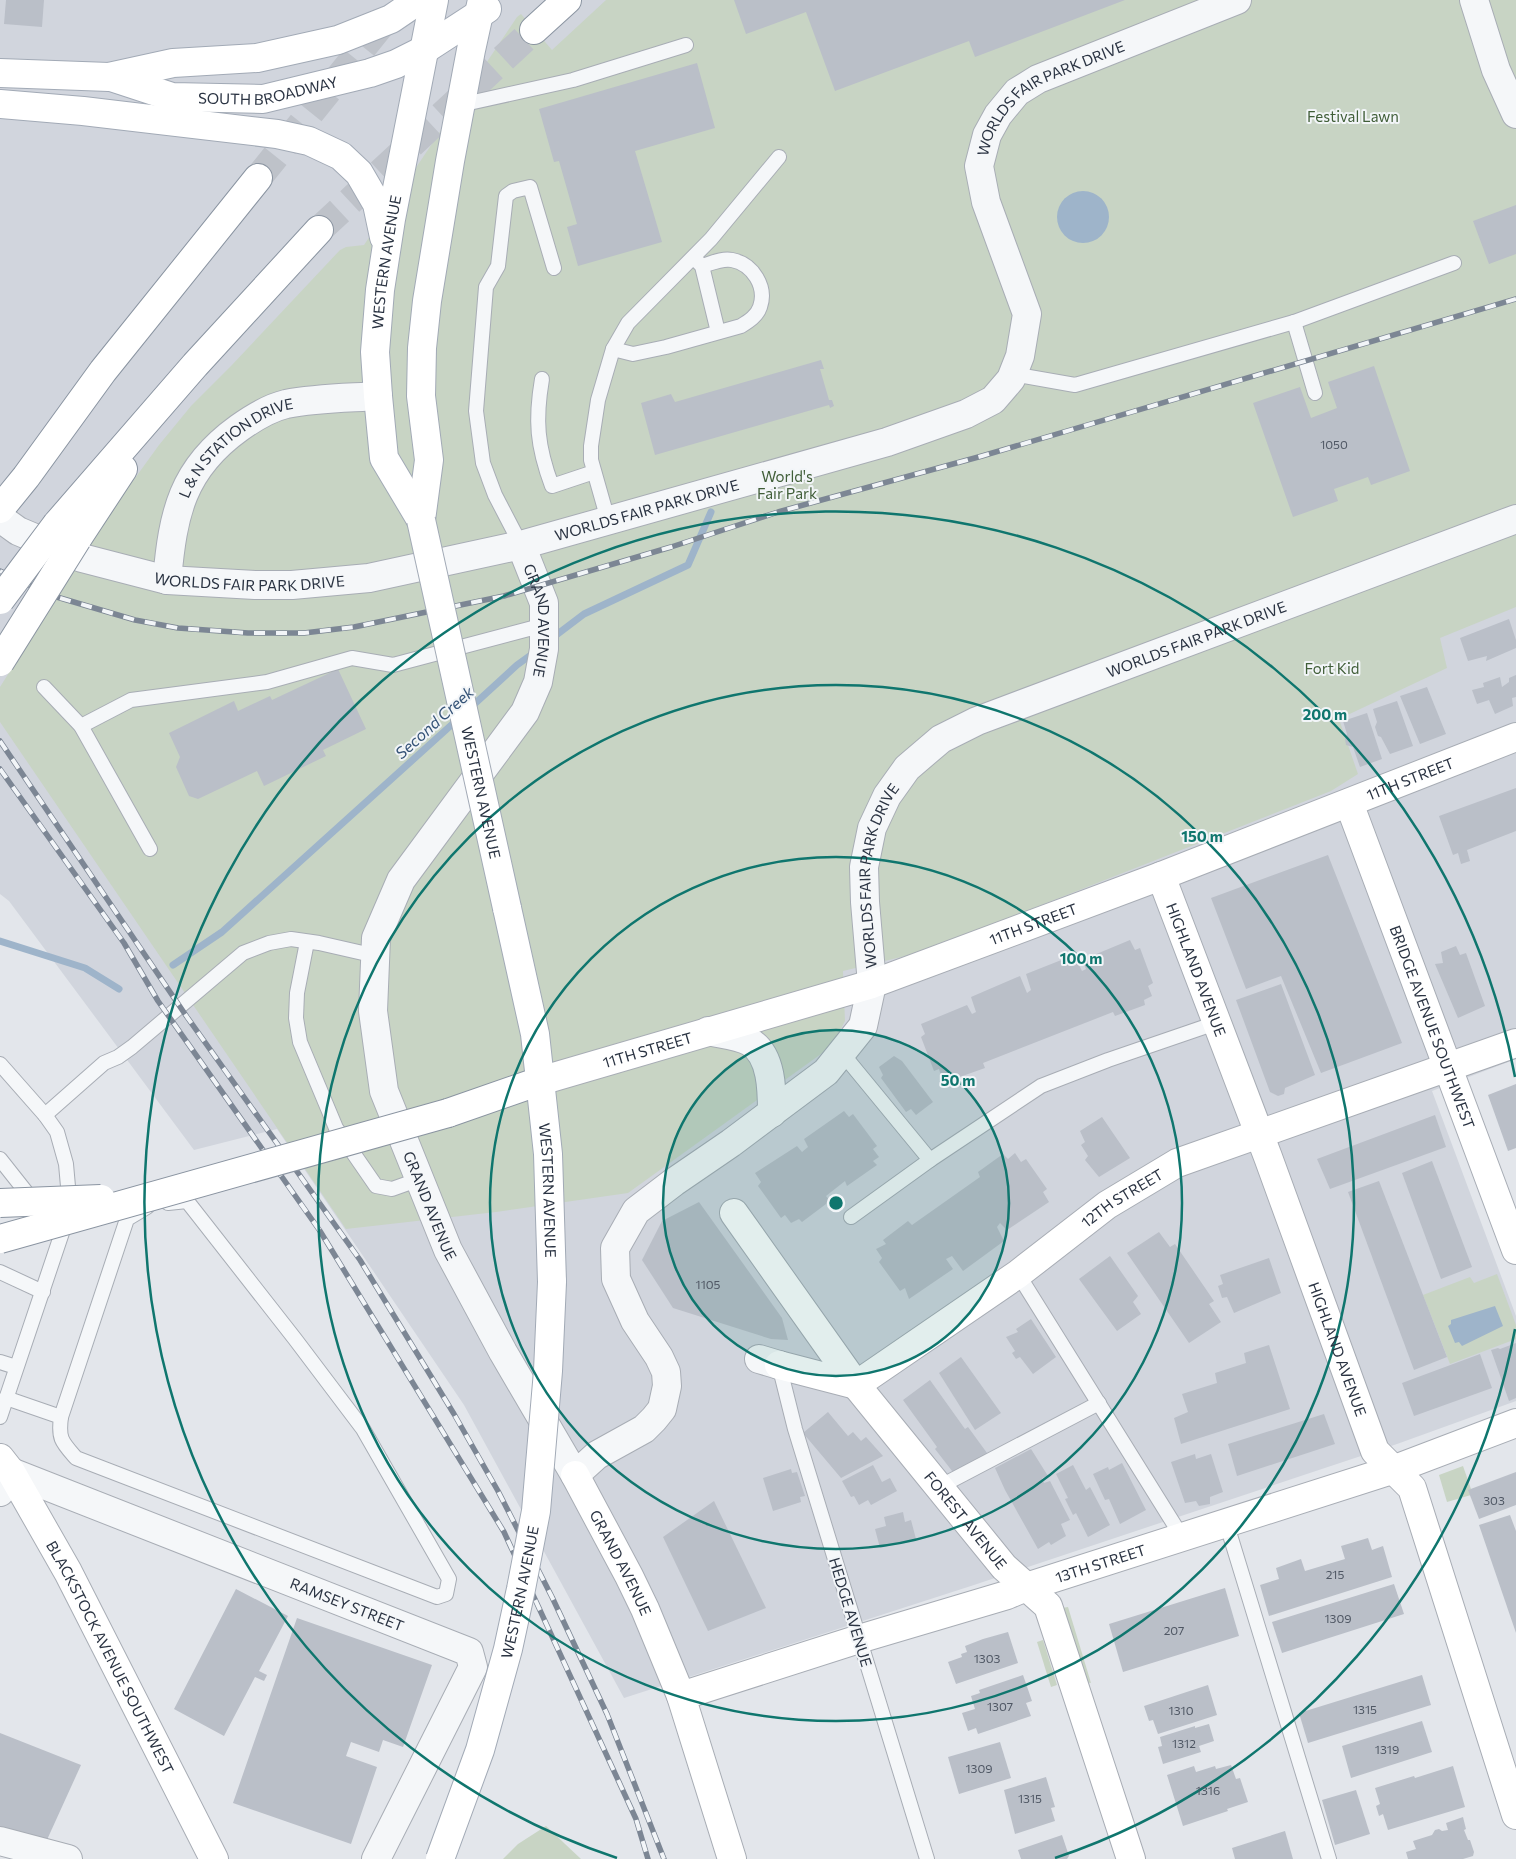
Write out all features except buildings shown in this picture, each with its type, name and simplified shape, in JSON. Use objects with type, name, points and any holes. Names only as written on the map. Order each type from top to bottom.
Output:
[{"type":"main road","name":"SOUTH BROADWAY","points":[[109,77],[173,62],[257,58],[338,40],[391,19],[419,0]]},
{"type":"main road","name":"WESTERN AVENUE","points":[[434,0],[394,201],[380,290],[375,352],[378,396],[384,458],[421,520],[535,1034],[548,1154],[552,1282],[548,1371],[536,1511],[521,1589],[508,1649],[480,1750],[440,1859]]},
{"type":"main road","name":"SOUTH BROADWAY","points":[[0,72],[109,77],[172,97],[263,99],[370,73],[396,64],[424,50],[480,8],[501,0]]},
{"type":"main road","points":[[534,30],[567,0]]},
{"type":"main road","name":"WESTERN AVENUE","points":[[421,520],[429,460],[422,396],[422,348],[427,301],[460,105],[480,8]]},
{"type":"main road","points":[[0,104],[84,111],[277,134],[309,141],[341,156],[359,173],[377,204],[384,238],[380,290]]},
{"type":"main road","points":[[0,508],[13,473],[103,372],[258,178]]},
{"type":"main road","points":[[0,600],[115,480],[195,365],[319,230]]},
{"type":"main road","points":[[378,396],[422,396]]},
{"type":"main road","points":[[0,662],[67,532]]},
{"type":"main road","name":"11TH STREET","points":[[210,1180],[448,1113],[540,1081],[872,984],[1161,876],[1516,737]]},
{"type":"main road","name":"BRIDGE AVENUE SOUTHWEST","points":[[1349,803],[1516,1250]]},
{"type":"main road","name":"HIGHLAND AVENUE","points":[[1161,876],[1375,1451],[1412,1488],[1507,1753],[1516,1815]]},
{"type":"main road","name":"12TH STREET","points":[[856,1385],[1018,1274],[1106,1205],[1177,1163],[1516,1043]]},
{"type":"main road","points":[[0,1203],[103,1199],[210,1180]]},
{"type":"main road","points":[[0,1239],[210,1180]]},
{"type":"main road","name":"FOREST AVENUE","points":[[734,1213],[856,1385],[1004,1567],[1048,1606],[1131,1859]]},
{"type":"main road","points":[[769,1362],[856,1385]]},
{"type":"main road","name":"13TH STREET","points":[[681,1696],[859,1639],[1007,1595],[1026,1587],[1182,1536],[1395,1469],[1516,1423]]},
{"type":"main road","name":"BLACKSTOCK AVENUE SOUTHWEST","points":[[4,1474],[68,1572],[214,1859]]},
{"type":"main road","name":"GRAND AVENUE","points":[[575,1475],[629,1576],[681,1696],[732,1859]]},
{"type":"street","name":"WORLDS FAIR PARK DRIVE","points":[[0,518],[18,531],[82,558],[167,580],[283,585],[369,578],[521,545],[887,442],[966,414],[993,400],[1011,379],[1020,356],[1027,314],[986,202],[979,166],[987,135],[998,115],[1017,92],[1038,79],[1237,0]]},
{"type":"street","points":[[1474,0],[1496,70],[1516,114]]},
{"type":"street","name":"L & N STATION DRIVE","points":[[167,580],[173,530],[178,508],[195,471],[221,441],[261,414],[286,404],[378,396]]},
{"type":"street","name":"WORLDS FAIR PARK DRIVE","points":[[575,1475],[597,1455],[644,1429],[662,1409],[667,1386],[666,1372],[660,1357],[635,1321],[616,1279],[615,1248],[636,1211],[826,1072],[863,1026],[872,984],[864,867],[872,828],[887,796],[907,768],[941,739],[977,721],[1516,519]]},
{"type":"street","name":"GRAND AVENUE","points":[[521,545],[544,603],[544,649],[538,682],[525,712],[402,880],[376,938],[373,1012],[384,1091],[448,1250],[503,1352],[575,1475]]},
{"type":"street","points":[[708,1031],[749,1041],[758,1049],[772,1083],[772,1113]]},
{"type":"street","name":"RAMSEY STREET","points":[[4,1474],[468,1652],[473,1667],[376,1859]]},
{"type":"street","points":[[0,1841],[64,1858]]},
{"type":"lane","points":[[460,105],[573,80],[686,45]]},
{"type":"lane","points":[[608,520],[591,460],[593,427],[598,400],[613,349],[628,324],[652,297],[674,278],[698,262],[779,157]]},
{"type":"lane","points":[[521,545],[495,495],[483,463],[476,411],[486,287],[498,266],[506,196],[530,187],[554,268]]},
{"type":"lane","points":[[613,349],[633,354],[666,347],[741,326],[751,320],[760,308],[762,286],[750,270],[741,263],[721,260],[698,262]]},
{"type":"lane","points":[[698,262],[718,332]]},
{"type":"lane","points":[[1013,374],[1075,386],[1294,322],[1454,262]]},
{"type":"lane","points":[[1294,322],[1315,393]]},
{"type":"lane","points":[[542,379],[538,403],[540,451],[552,486],[594,472]]},
{"type":"lane","points":[[81,726],[131,700],[267,682],[352,658],[393,665],[544,629]]},
{"type":"lane","points":[[44,687],[81,726],[150,849]]},
{"type":"lane","points":[[45,1115],[104,1063],[118,1057],[132,1047],[244,952],[269,943],[291,939],[376,956]]},
{"type":"lane","points":[[307,942],[297,993],[296,1018],[300,1042],[336,1128],[376,1186],[392,1189],[420,1180]]},
{"type":"lane","points":[[851,1216],[930,1160],[1041,1086],[1108,1060],[1216,1023]]},
{"type":"lane","points":[[842,1053],[930,1160]]},
{"type":"lane","points":[[0,1064],[45,1115],[57,1132],[66,1164],[70,1209],[0,1417]]},
{"type":"lane","points":[[0,1159],[46,1218],[65,1228]]},
{"type":"lane","points":[[175,1201],[187,1201],[296,1339],[363,1429],[449,1579],[446,1594],[437,1597],[76,1458],[62,1443],[59,1432],[61,1416],[127,1219],[147,1207],[175,1201]]},
{"type":"lane","points":[[0,1272],[42,1292]]},
{"type":"lane","points":[[1018,1274],[1182,1536]]},
{"type":"lane","points":[[0,1362],[16,1367]]},
{"type":"lane","name":"HEDGE AVENUE","points":[[769,1362],[795,1429],[927,1859]]},
{"type":"lane","points":[[6,1398],[61,1416]]},
{"type":"lane","points":[[939,1487],[1099,1404]]},
{"type":"lane","points":[[1226,1522],[1329,1859]]},
{"type":"shaded area","name":"World's Fair Park","points":[[0,0],[1516,0],[1516,1059],[1432,1091],[1516,1316],[1516,1401],[1397,1444],[974,1585],[624,1698],[464,1405],[277,1129],[194,1150],[9,901],[0,894]]},
{"type":"green space","name":"World's Fair Park","points":[[606,0],[1516,0],[1516,607],[1440,638],[1447,668],[1339,719],[1358,774],[1331,791],[922,952],[843,971],[845,1021],[832,1046],[628,1193],[496,1212],[346,1229],[0,722],[0,687],[104,521],[159,445],[191,406],[340,250],[346,247],[364,245],[517,17],[521,14],[552,50]]},
{"type":"green space","points":[[1497,1274],[1516,1325],[1516,1339],[1450,1364],[1423,1295],[1470,1277],[1474,1283]]},
{"type":"green space","points":[[1463,1466],[1471,1489],[1469,1490],[1471,1495],[1447,1502],[1439,1475]]},
{"type":"green space","points":[[1068,1607],[1091,1683],[1084,1682],[1062,1608]]},
{"type":"green space","points":[[1043,1640],[1057,1685],[1051,1687],[1037,1642]]},
{"type":"green space","points":[[546,1826],[581,1859],[503,1859],[518,1844]]},
{"type":"water","points":[[1078,191],[1088,191],[1102,198],[1109,212],[1109,222],[1102,236],[1088,243],[1078,243],[1068,239],[1061,232],[1057,222],[1057,212],[1061,202],[1068,195]]},
{"type":"water","points":[[1495,1306],[1503,1326],[1462,1346],[1459,1342],[1455,1343],[1448,1326],[1451,1324],[1451,1320]]},
{"type":"waterway","name":"Second Creek","points":[[551,639],[584,614],[688,565],[711,512]]},
{"type":"waterway","name":"Second Creek","points":[[469,709],[517,665],[535,652]]},
{"type":"waterway","name":"Second Creek","points":[[173,965],[222,932],[458,719]]},
{"type":"waterway","name":"Second Creek","points":[[0,941],[85,968],[119,989]]},
{"type":"tunnel","points":[[258,178],[389,15]]},
{"type":"tunnel","points":[[319,230],[534,30]]},
{"type":"railway","points":[[0,571],[50,595],[135,620],[178,628],[248,633],[304,633],[354,627],[504,596],[671,547],[778,512],[982,456],[1516,299]]},
{"type":"railway","points":[[0,741],[187,1017],[360,1260],[454,1414],[498,1491],[552,1597],[607,1714],[664,1859]]},
{"type":"railway","points":[[0,769],[124,943],[158,1001],[320,1231],[504,1532],[636,1819],[648,1859]]},
{"type":"park label","name":"Festival Lawn","points":[[1353,116]]},
{"type":"park label","name":"Fort Kid","points":[[1332,668]]}]
